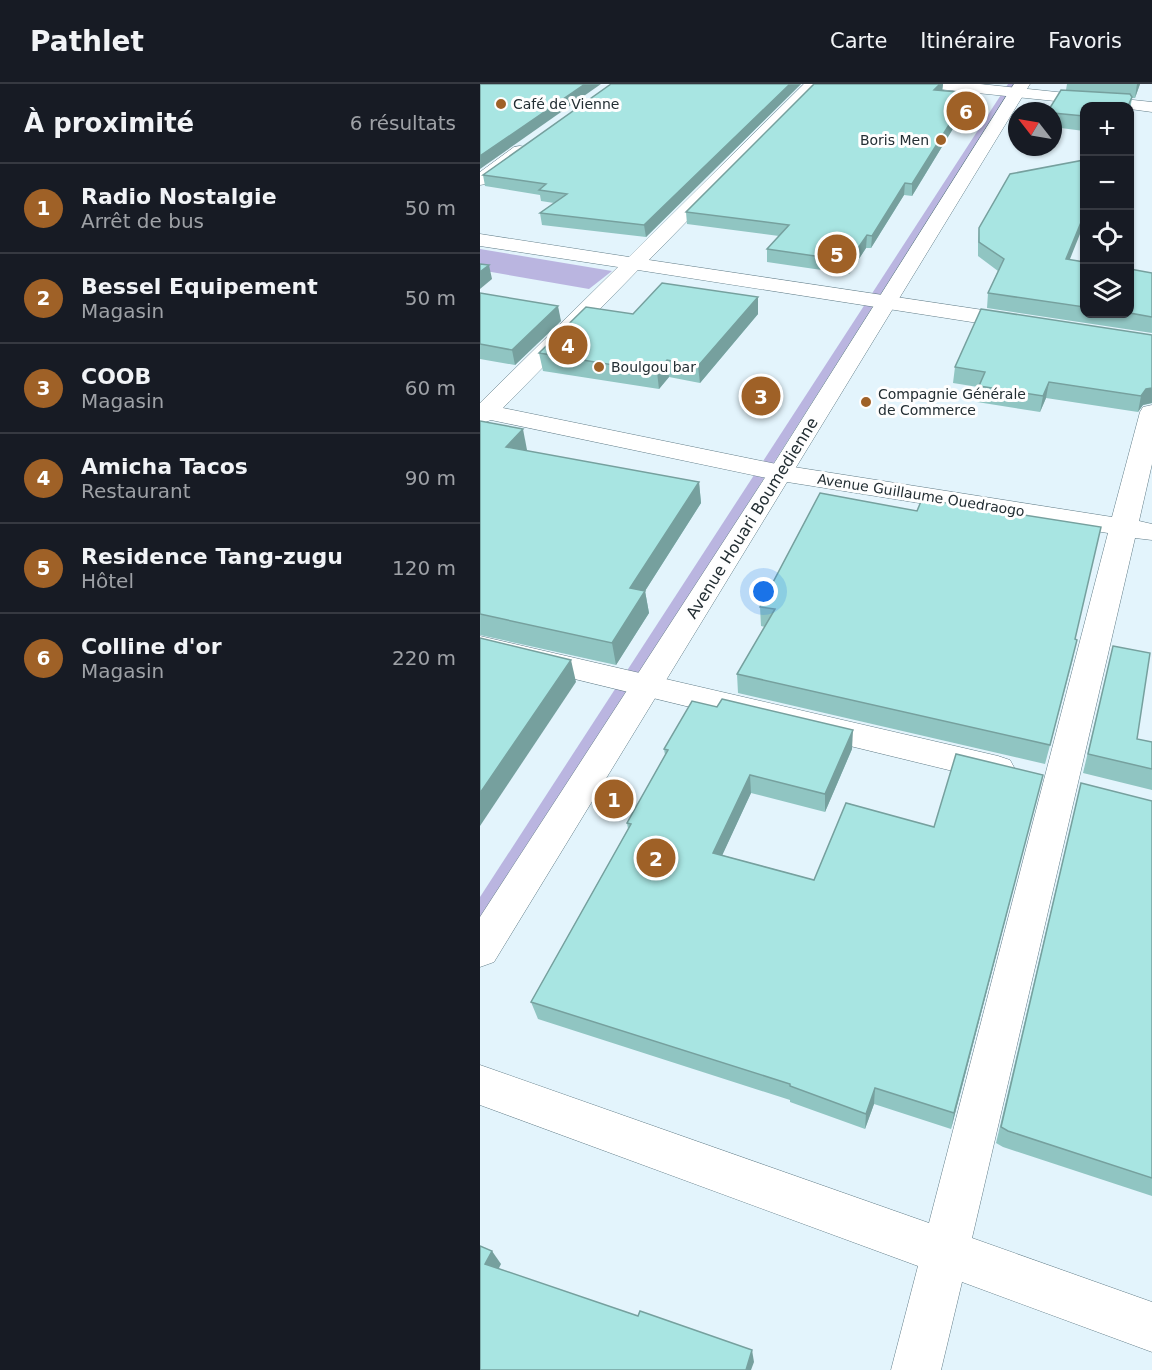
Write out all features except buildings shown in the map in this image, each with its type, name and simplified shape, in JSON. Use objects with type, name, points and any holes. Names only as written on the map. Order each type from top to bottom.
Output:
[{"type":"street","points":[[482,413],[813,84]]},
{"type":"street","points":[[938,84],[1019,88],[1152,107]]},
{"type":"street","name":"Avenue Houari Boumedienne","points":[[480,950],[781,473],[1019,88]]},
{"type":"street","points":[[480,180],[538,139]]},
{"type":"street","points":[[480,240],[1048,327]]},
{"type":"street","points":[[916,1370],[1054,783],[1137,529],[1152,412]]},
{"type":"street","name":"Avenue Guillaume Ouedraogo","points":[[482,413],[781,473],[1137,529]]},
{"type":"street","points":[[480,646],[1054,783]]},
{"type":"street","points":[[480,1085],[1152,1327]]},
{"type":"shaded area","points":[[480,249],[612,271],[589,289],[480,270]]},
{"type":"waterway","points":[[480,912],[1011,84]]},
{"type":"place","name":"Café de Vienne","points":[[501,104]]},
{"type":"place","name":"Colline d'or","points":[[966,111]]},
{"type":"place","name":"Boris Men","points":[[941,140]]},
{"type":"place","name":"Residence Tang-zugu","points":[[837,254]]},
{"type":"place","name":"Amicha Tacos","points":[[568,345]]},
{"type":"place","name":"Boulgou bar","points":[[599,367]]},
{"type":"place","name":"COOB","points":[[761,396]]},
{"type":"place","name":"Compagnie Générale de Commerce","points":[[866,402]]},
{"type":"place","name":"Radio Nostalgie","points":[[614,799]]},
{"type":"place","name":"Bessel Equipement","points":[[656,858]]}]
